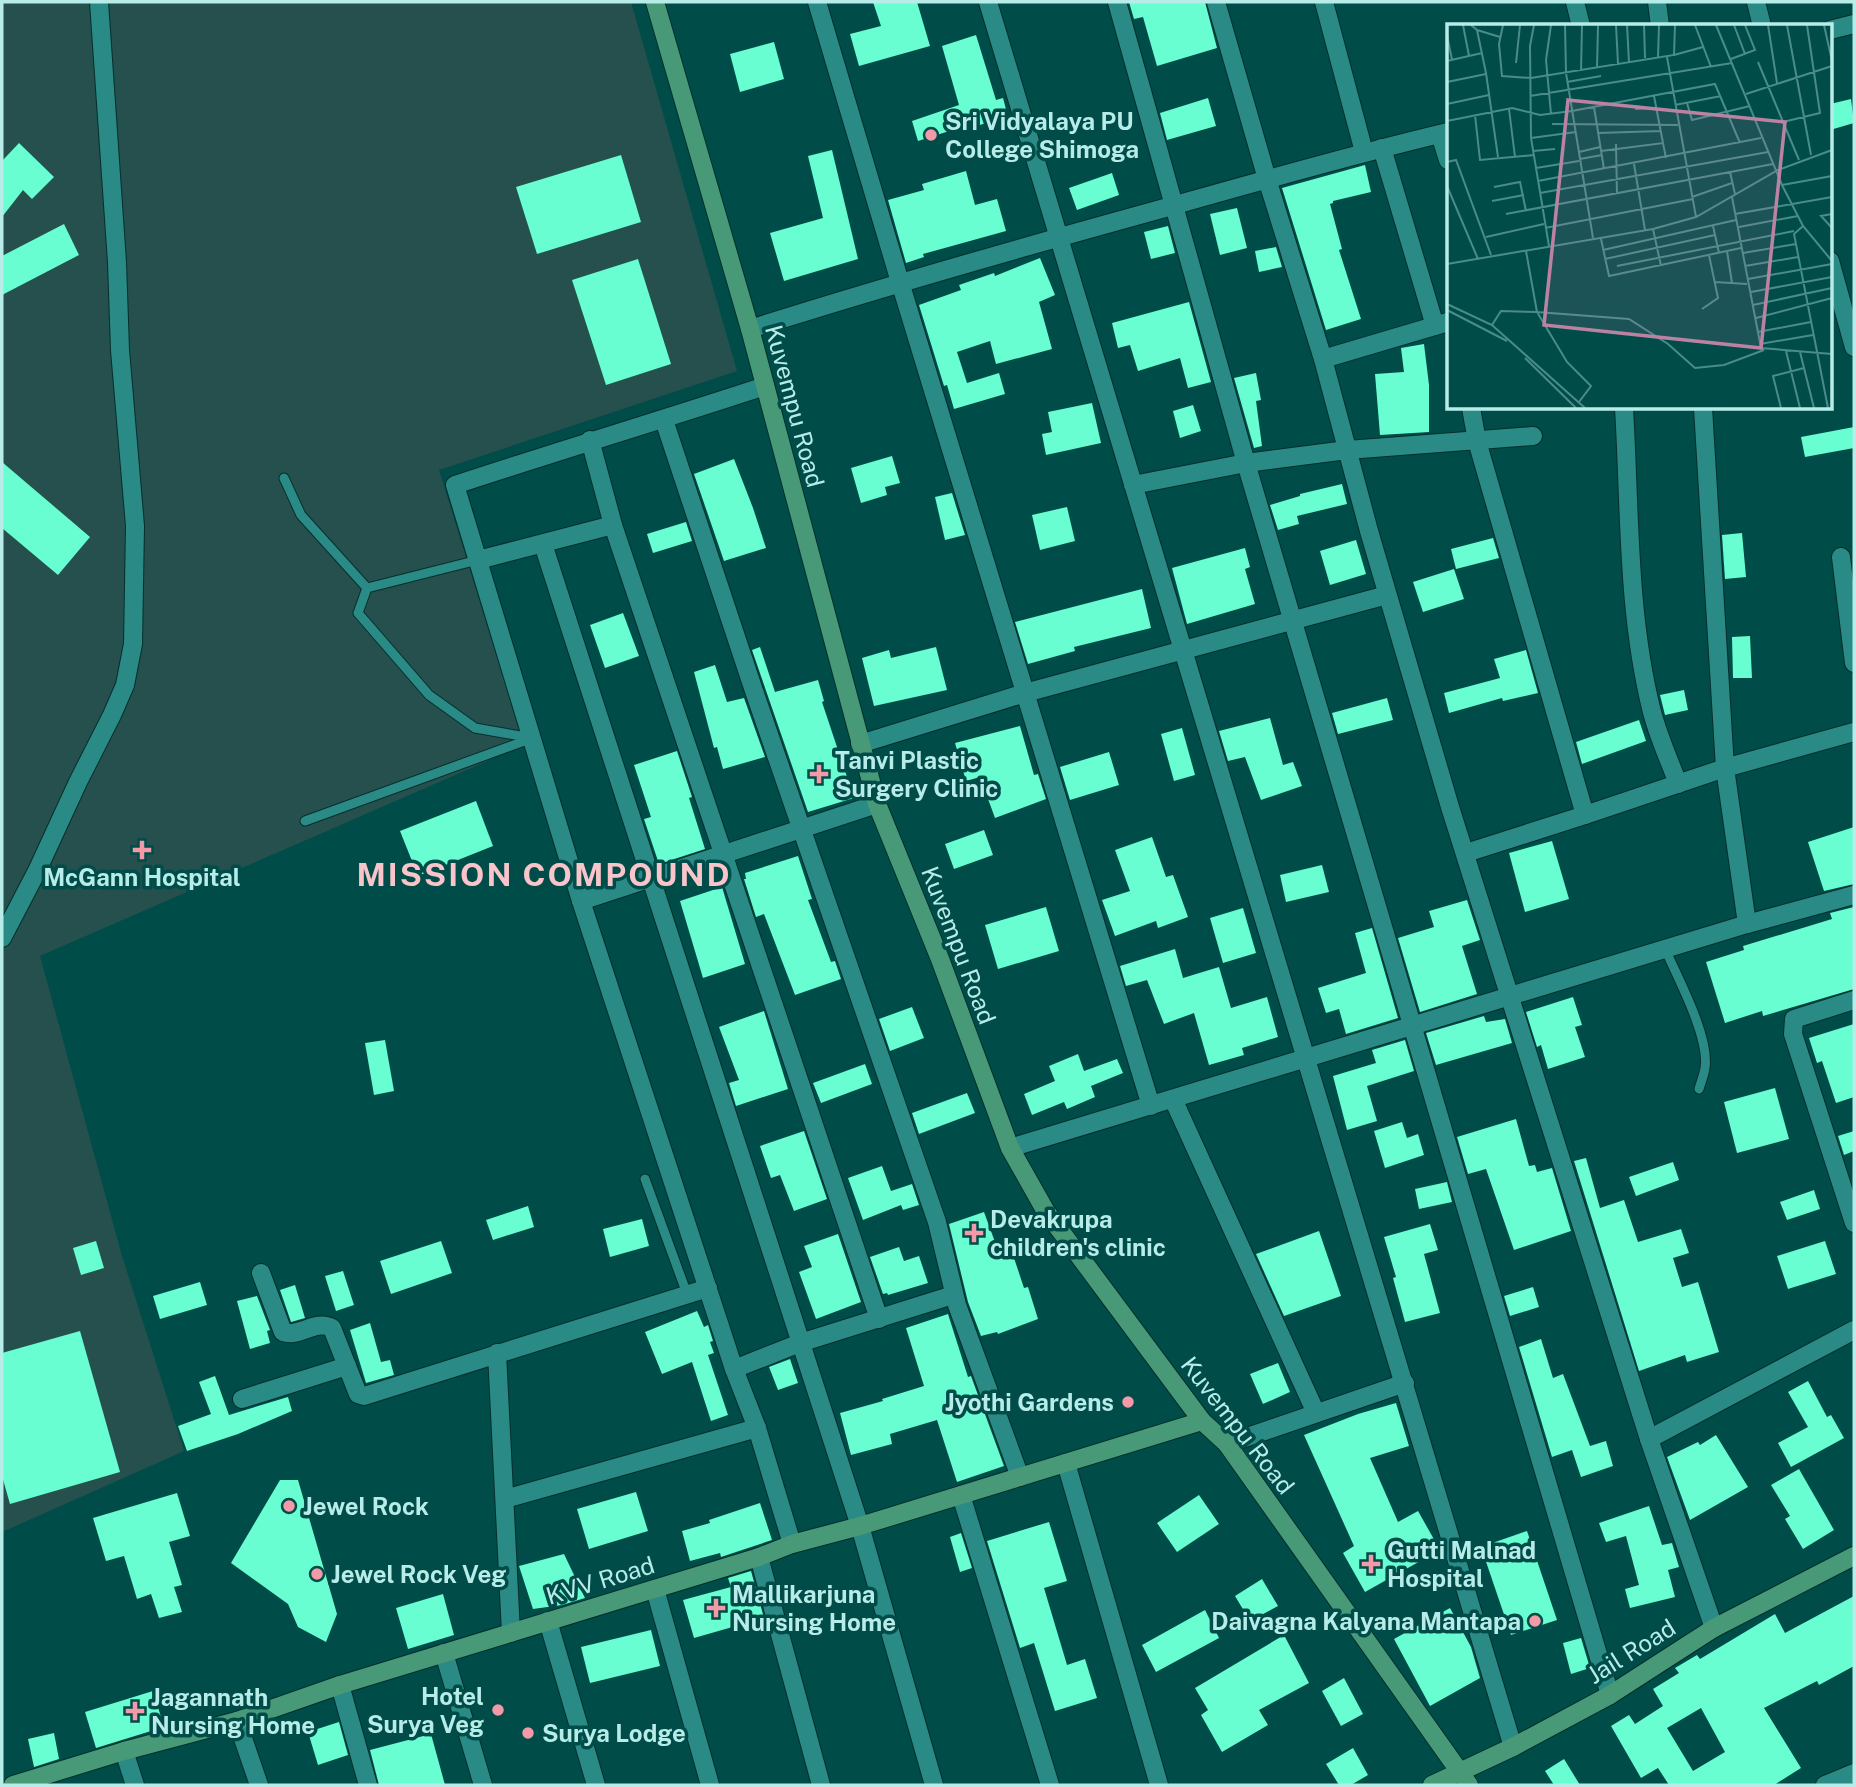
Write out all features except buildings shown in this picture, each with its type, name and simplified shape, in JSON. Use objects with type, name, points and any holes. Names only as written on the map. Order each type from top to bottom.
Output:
[{"type":"main road","name":"Kuvempu Road","points":[[655,2],[750,329],[877,804],[940,959],[1010,1149],[1045,1210],[1202,1421],[1227,1444],[1465,1779]]},
{"type":"main road","name":"KVV Road","points":[[13,1785],[34,1782],[124,1751],[237,1721],[340,1685],[758,1557],[792,1544],[860,1526],[1202,1421]]},
{"type":"main road","name":"Jail Road","points":[[1432,1785],[1465,1779],[1513,1747],[1610,1695],[1714,1628],[1854,1556]]},
{"type":"street","points":[[2,938],[112,715],[125,685],[133,643],[135,526],[120,350],[117,262],[99,2]]},
{"type":"street","points":[[817,2],[1151,1106]]},
{"type":"street","points":[[988,2],[1513,1747]]},
{"type":"street","points":[[1117,2],[1293,621],[1610,1695]]},
{"type":"street","points":[[1216,2],[1323,359],[1387,595],[1509,997],[1650,1438],[1714,1628]]},
{"type":"street","points":[[1324,2],[1364,152]]},
{"type":"street","points":[[1575,2],[1580,24]]},
{"type":"street","points":[[1657,2],[1660,24]]},
{"type":"street","points":[[1756,2],[1762,24]]},
{"type":"street","points":[[1832,30],[1854,24]]},
{"type":"street","points":[[750,329],[900,282],[1364,152],[1444,132],[1447,153]]},
{"type":"street","points":[[1323,359],[1442,324],[1382,148]]},
{"type":"street","points":[[1832,268],[1854,347]]},
{"type":"street","points":[[765,386],[455,485],[582,901],[734,1369],[757,1428],[792,1544]]},
{"type":"street","points":[[1471,410],[1477,441],[1585,815]]},
{"type":"street","points":[[1624,410],[1628,531],[1641,653],[1651,710],[1678,784]]},
{"type":"street","points":[[1703,410],[1725,768],[1747,924]]},
{"type":"street","points":[[664,420],[937,1222],[953,1295],[1020,1477]]},
{"type":"street","points":[[1133,485],[1247,463],[1347,450],[1533,436]]},
{"type":"street","points":[[590,440],[613,525],[879,1319]]},
{"type":"street","points":[[478,560],[613,525]]},
{"type":"street","points":[[543,544],[860,1526],[934,1785]]},
{"type":"street","points":[[1841,557],[1854,663]]},
{"type":"street","points":[[860,744],[1025,693],[1387,595]]},
{"type":"street","points":[[1466,853],[1725,768],[1854,732]]},
{"type":"street","points":[[582,901],[877,804]]},
{"type":"street","points":[[1010,1149],[1747,924],[1854,895]]},
{"type":"street","points":[[1854,1000],[1794,1019],[1793,1034],[1854,1223]]},
{"type":"street","points":[[1173,1099],[1316,1413]]},
{"type":"street","points":[[261,1273],[283,1332],[290,1334],[318,1325],[332,1328],[358,1394],[370,1396],[708,1287]]},
{"type":"street","points":[[734,1369],[800,1343],[953,1295]]},
{"type":"street","points":[[1650,1438],[1854,1330]]},
{"type":"street","points":[[497,1353],[511,1633]]},
{"type":"street","points":[[242,1399],[347,1366]]},
{"type":"street","points":[[1227,1444],[1405,1383]]},
{"type":"street","points":[[505,1499],[757,1428]]},
{"type":"street","points":[[1066,1463],[1159,1785]]},
{"type":"street","points":[[961,1495],[1049,1785]]},
{"type":"street","points":[[758,1557],[821,1785]]},
{"type":"street","points":[[655,1589],[710,1785]]},
{"type":"street","points":[[548,1622],[596,1785]]},
{"type":"street","points":[[444,1653],[484,1785]]},
{"type":"street","points":[[340,1685],[368,1785]]},
{"type":"street","points":[[237,1721],[259,1785]]},
{"type":"street","points":[[124,1751],[135,1785]]},
{"type":"street","points":[[1825,1785],[1854,1773]]},
{"type":"lane","points":[[284,478],[300,515],[367,588]]},
{"type":"lane","points":[[367,588],[478,560]]},
{"type":"lane","points":[[367,588],[358,613],[429,695],[475,728],[532,738]]},
{"type":"lane","points":[[305,821],[532,738]]},
{"type":"lane","points":[[1665,949],[1696,1020],[1704,1047],[1706,1066],[1699,1089]]},
{"type":"lane","points":[[645,1179],[687,1294]]},
{"type":"shaded area","name":"McGann Hospital","points":[[2,2],[631,2],[737,371],[439,470],[524,745],[40,956],[122,1256],[184,1451],[2,1532]]},
{"type":"place","name":"Sri Vidyalaya PU College Shimoga","points":[[931,135]]},
{"type":"place","name":"Tanvi Plastic Surgery Clinic","points":[[819,774]]},
{"type":"place","name":"McGann Hospital","points":[[142,850]]},
{"type":"place","name":"Devakrupa children's clinic","points":[[974,1233]]},
{"type":"place","name":"Jyothi Gardens","points":[[1128,1402]]},
{"type":"place","name":"Jewel Rock","points":[[289,1506]]},
{"type":"place","name":"Gutti Malnad Hospital","points":[[1371,1564]]},
{"type":"place","name":"Jewel Rock Veg","points":[[317,1574]]},
{"type":"place","name":"Mallikarjuna Nursing Home","points":[[716,1608]]},
{"type":"place","name":"Daivagna Kalyana Mantapa","points":[[1535,1621]]},
{"type":"place","name":"Hotel Surya Veg","points":[[498,1710]]},
{"type":"place","name":"Jagannath Nursing Home","points":[[135,1711]]},
{"type":"place","name":"Surya Lodge","points":[[528,1733]]},
{"type":"district","name":"MISSION COMPOUND","points":[[544,874]]}]
